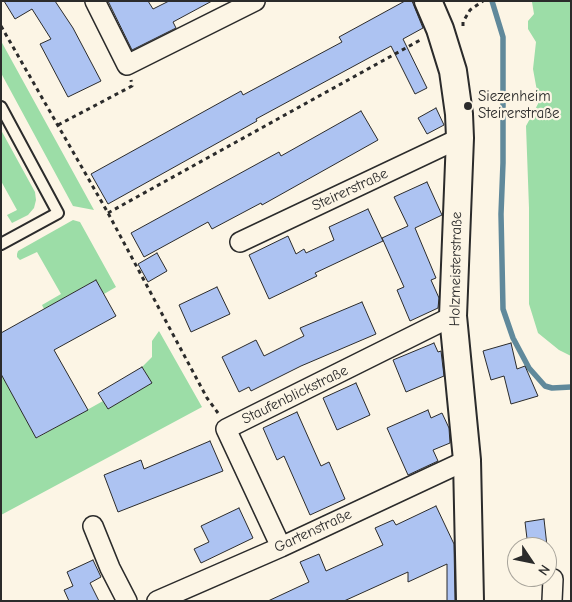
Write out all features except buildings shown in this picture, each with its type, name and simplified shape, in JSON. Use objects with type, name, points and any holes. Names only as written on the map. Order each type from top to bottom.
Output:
[{"type":"street","points":[[95,1],[127,65],[255,1]]},
{"type":"street","name":"Holzmeisterstraße","points":[[428,1],[440,29],[453,71],[459,114],[460,138],[453,316],[467,460],[470,601]]},
{"type":"street","name":"Steirerstraße","points":[[240,242],[460,138]]},
{"type":"street","name":"Staufenblickstraße","points":[[280,546],[226,429],[453,316]]},
{"type":"street","name":"Gartenstraße","points":[[157,601],[467,460]]},
{"type":"street","points":[[94,526],[110,568],[127,601]]},
{"type":"street","points":[[552,601],[553,587]]},
{"type":"lane","points":[[1,107],[58,213],[1,244]]},
{"type":"path","points":[[1,26],[108,213],[207,398],[226,429]]},
{"type":"path","points":[[108,213],[440,29]]},
{"type":"path","points":[[58,124],[132,86],[127,65]]},
{"type":"green space","points":[[571,1],[571,356],[559,350],[538,333],[529,304],[529,208],[526,126],[539,102],[533,69],[536,42],[528,29],[528,21],[534,14],[532,2]]},
{"type":"green space","points":[[1,41],[94,210],[73,206],[1,73]]},
{"type":"green space","points":[[1,130],[35,192],[36,200],[34,208],[28,215],[12,223],[7,215],[17,210],[1,181]]},
{"type":"green space","points":[[73,220],[80,222],[116,287],[104,294],[96,280],[44,309],[42,305],[61,294],[37,252],[20,260],[17,254],[18,251]]},
{"type":"green space","points":[[159,331],[202,407],[1,515],[1,374],[37,438],[103,401],[108,409],[151,383],[142,367],[152,357],[152,341]]},
{"type":"waterway","points":[[492,1],[503,37],[501,214],[503,309],[513,338],[529,368],[545,386],[552,388],[571,387]]},
{"type":"place","name":"Siezenheim Steirerstraße","points":[[468,106]]}]
